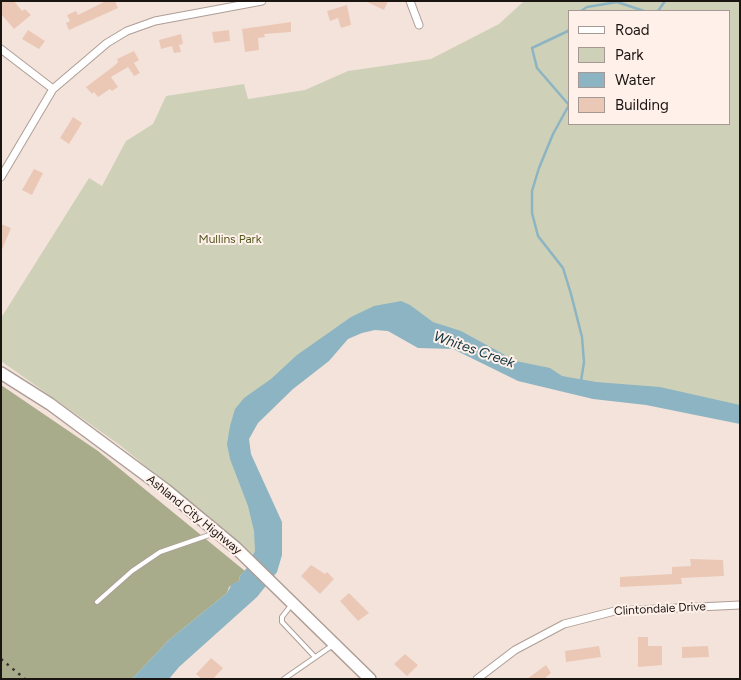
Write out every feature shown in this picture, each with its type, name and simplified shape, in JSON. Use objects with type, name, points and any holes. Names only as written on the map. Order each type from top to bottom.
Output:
[{"type":"main road","name":"Ashland City Highway","points":[[1,373],[50,404],[166,490],[236,548],[370,679]]},
{"type":"street","points":[[1,176],[53,89],[85,59],[126,31],[183,14],[262,1]]},
{"type":"street","points":[[410,1],[419,25]]},
{"type":"street","points":[[1,49],[53,89]]},
{"type":"street","name":"Clintondale Drive","points":[[477,679],[514,650],[564,624],[615,611],[740,605]]},
{"type":"lane","points":[[97,602],[132,571],[160,552],[217,533]]},
{"type":"lane","points":[[293,602],[282,617],[282,622],[315,657]]},
{"type":"lane","points":[[284,679],[335,644]]},
{"type":"green space","name":"Mullins Park","points":[[524,1],[740,1],[740,413],[569,381],[508,362],[356,323],[231,446],[260,525],[255,556],[121,446],[1,361],[1,318],[89,178],[102,186],[126,141],[153,124],[166,96],[244,84],[248,99],[305,90],[348,71],[431,59],[499,24]]},
{"type":"green space","points":[[1,385],[98,451],[245,571],[240,576],[239,581],[229,587],[227,593],[169,640],[132,679],[1,679]]},
{"type":"water","name":"Whites Creek","points":[[401,301],[410,305],[433,322],[461,331],[516,361],[550,368],[562,376],[596,382],[660,387],[740,405],[740,424],[646,405],[593,399],[518,381],[453,349],[418,348],[388,331],[375,330],[362,333],[348,339],[329,361],[293,389],[258,423],[249,439],[251,454],[282,522],[282,555],[277,572],[257,597],[179,667],[169,679],[132,679],[169,640],[227,593],[232,584],[239,581],[255,551],[254,531],[248,506],[230,459],[227,444],[235,409],[244,398],[271,379],[297,355],[351,317],[374,306]]},
{"type":"building","points":[[1,1],[14,1],[22,11],[25,9],[31,15],[14,29],[1,14]]},
{"type":"building","points":[[106,1],[115,1],[118,8],[69,30],[66,23],[70,21],[67,15],[76,11],[78,15]]},
{"type":"building","points":[[365,1],[388,1],[384,10]]},
{"type":"building","points":[[347,5],[351,25],[341,28],[338,18],[330,21],[327,11]]},
{"type":"building","points":[[291,22],[291,32],[264,34],[265,37],[258,38],[259,50],[245,52],[242,29]]},
{"type":"building","points":[[28,30],[45,41],[39,49],[22,39]]},
{"type":"building","points":[[229,30],[230,41],[214,43],[212,32]]},
{"type":"building","points":[[181,34],[183,44],[179,45],[181,52],[174,53],[172,46],[161,49],[159,40]]},
{"type":"building","points":[[134,51],[139,60],[134,63],[140,73],[134,76],[128,67],[111,77],[118,87],[112,91],[110,89],[98,97],[94,92],[92,94],[86,87],[114,66],[118,62],[117,59]]},
{"type":"building","points":[[73,117],[82,123],[69,144],[60,138]]},
{"type":"building","points":[[34,169],[43,173],[32,195],[22,190]]},
{"type":"building","points":[[1,224],[11,228],[1,252]]},
{"type":"building","points":[[690,559],[723,560],[724,576],[681,578],[682,584],[620,587],[620,577],[672,574],[672,567],[691,566]]},
{"type":"building","points":[[311,565],[325,574],[327,572],[334,579],[320,594],[301,576]]},
{"type":"building","points":[[349,593],[369,613],[358,621],[340,601]]},
{"type":"building","points":[[638,637],[648,637],[648,646],[662,646],[662,665],[638,667]]},
{"type":"building","points":[[599,646],[601,657],[566,662],[565,651]]},
{"type":"building","points":[[708,646],[709,657],[682,658],[682,647]]},
{"type":"building","points":[[405,654],[418,665],[407,676],[394,664]]},
{"type":"building","points":[[211,658],[223,668],[213,679],[202,679],[196,674]]},
{"type":"building","points":[[546,665],[551,673],[544,679],[527,679]]},
{"type":"waterway","points":[[659,10],[665,1]]},
{"type":"waterway","points":[[582,10],[587,7],[617,2],[641,10]]},
{"type":"waterway","points":[[568,31],[532,48],[537,68],[568,104]]},
{"type":"waterway","points":[[568,107],[553,134],[539,168],[532,191],[532,213],[538,236],[563,268],[571,294],[582,337],[584,362],[581,381]]},
{"type":"railway","points":[[1,659],[25,679]]}]
